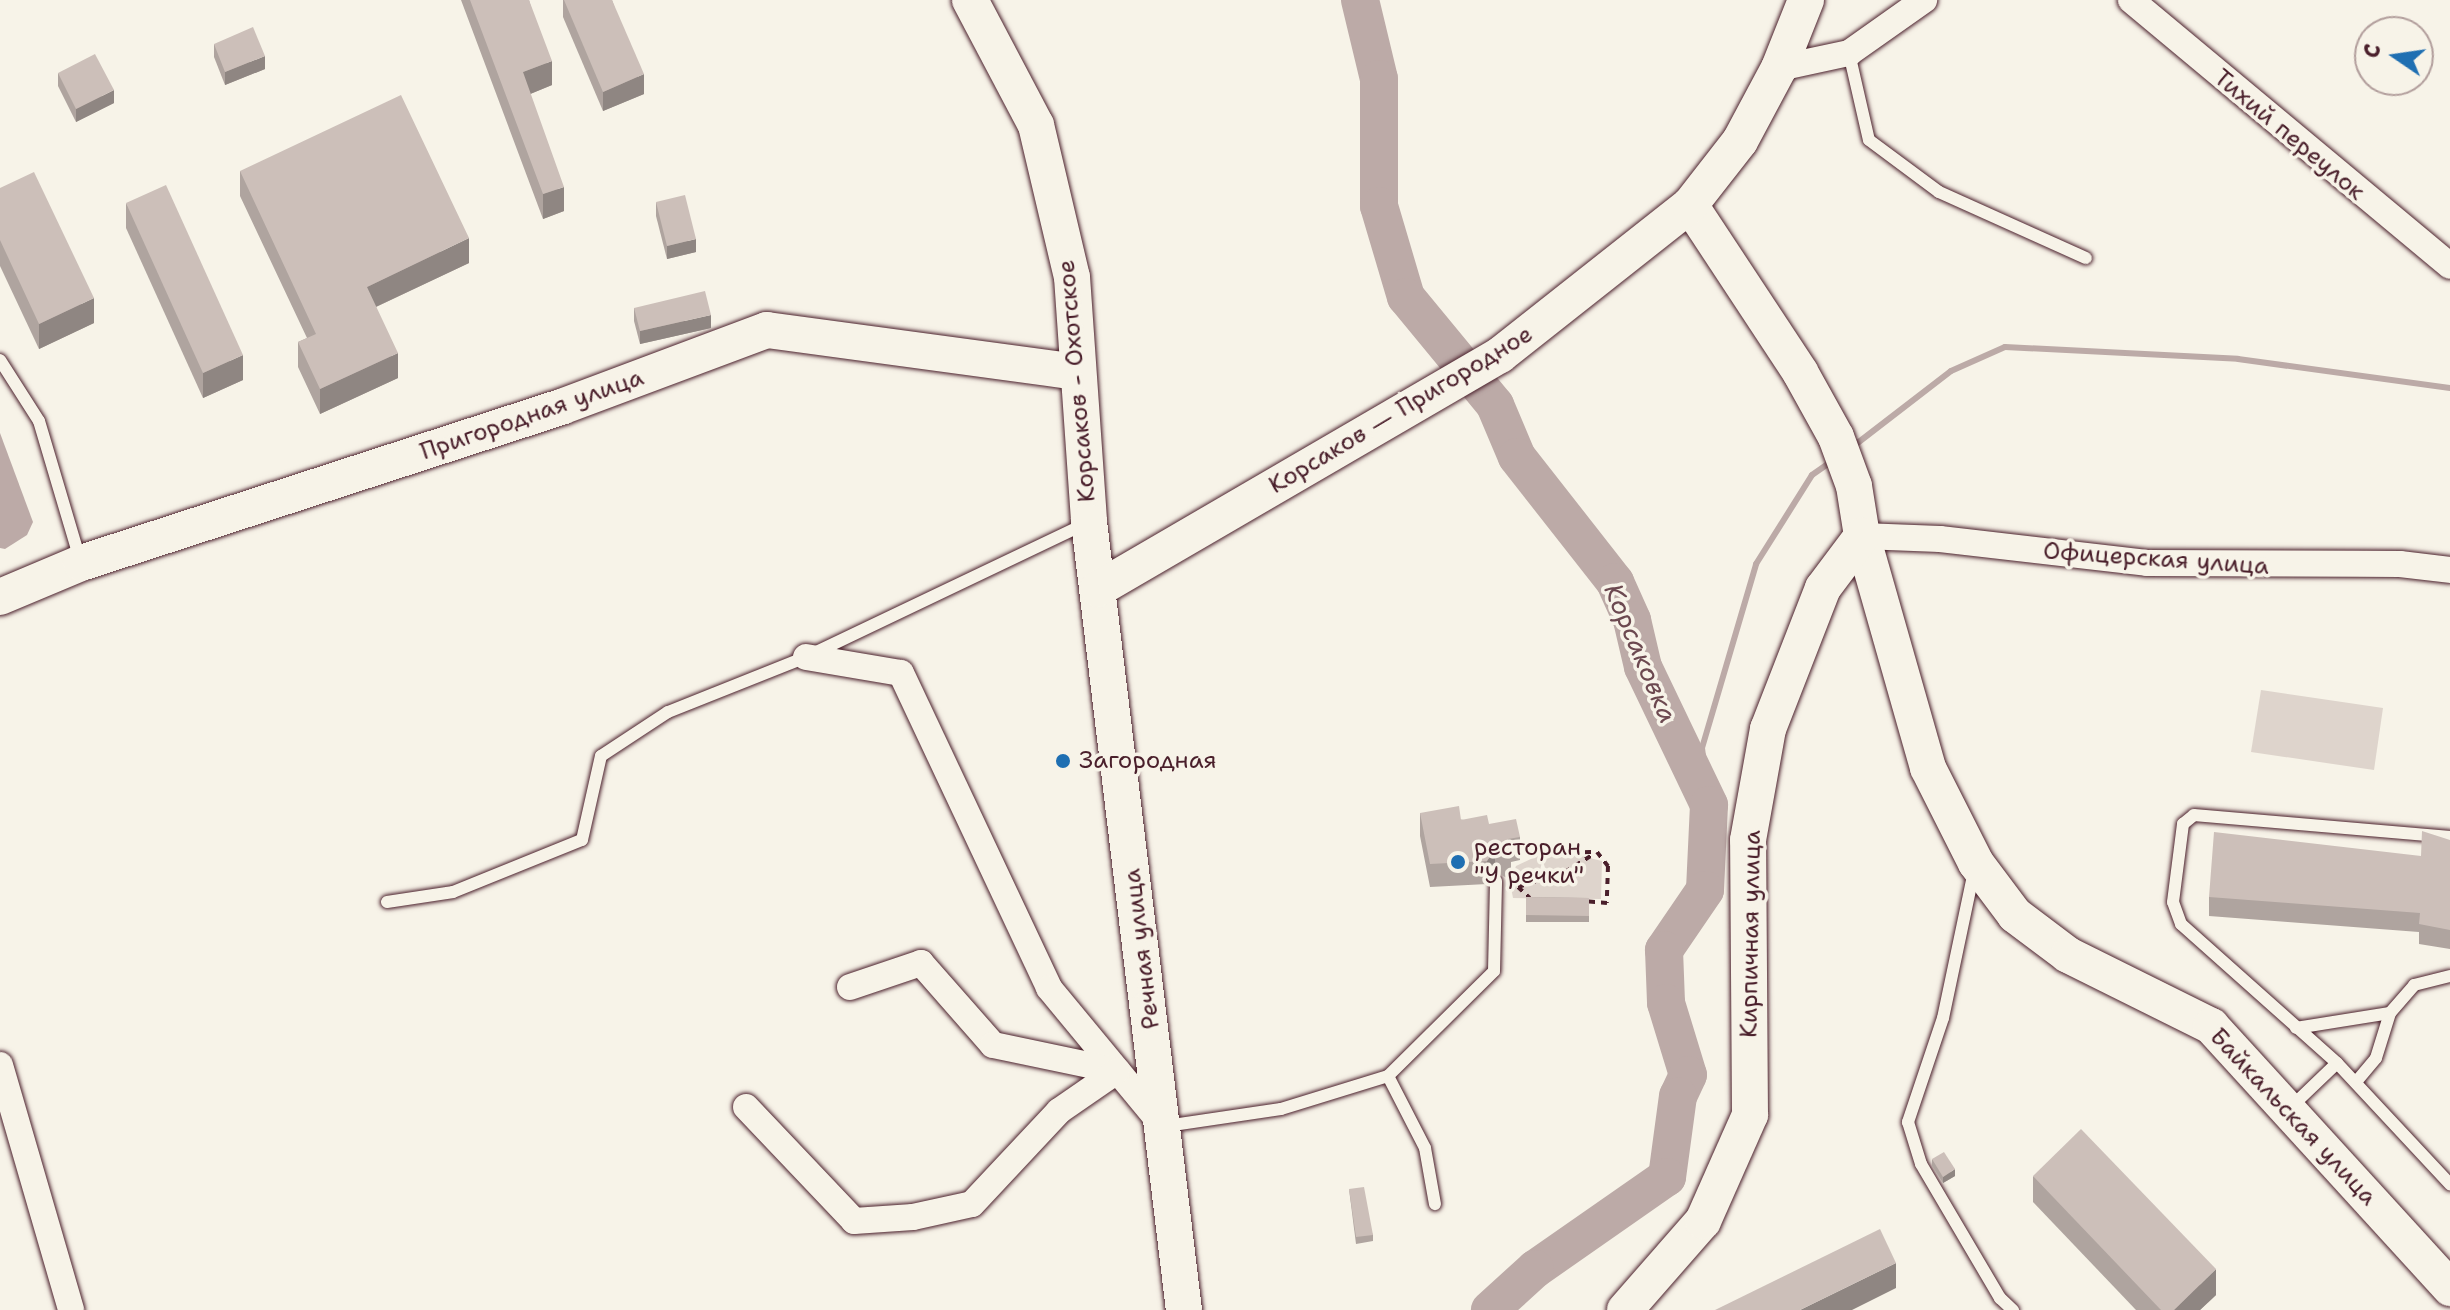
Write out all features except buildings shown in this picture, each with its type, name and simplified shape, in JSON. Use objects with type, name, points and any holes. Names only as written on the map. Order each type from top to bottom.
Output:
[{"type":"street","name":"Корсаков - Охотское","points":[[970,0],[1036,125],[1072,277],[1076,372],[1098,589]]},
{"type":"street","name":"Корсаков — Пригородное","points":[[1098,589],[1500,355],[1690,205],[1740,141],[1779,68],[1806,0]]},
{"type":"street","points":[[1779,68],[1849,53],[1924,0]]},
{"type":"street","name":"Тихий переулок","points":[[2131,0],[2450,266]]},
{"type":"street","points":[[1690,205],[1816,401],[1854,486],[1862,536]]},
{"type":"street","name":"Пригородная улица","points":[[0,597],[81,563],[561,407],[767,330],[1076,372]]},
{"type":"street","name":"Офицерская улица","points":[[1862,536],[1940,539],[2147,563],[2400,564],[2450,570]]},
{"type":"street","name":"Байкальская улица","points":[[1862,536],[1928,768],[1976,863],[2015,915],[2068,955],[2211,1026],[2450,1288]]},
{"type":"street","name":"Кирпичная улица","points":[[1625,1310],[1703,1221],[1750,1115],[1748,840],[1768,729],[1823,588],[1862,536]]},
{"type":"street","name":"Речная улица","points":[[1098,589],[1184,1310]]},
{"type":"street","points":[[806,657],[901,673],[1049,988],[1163,1126]]},
{"type":"street","points":[[850,987],[921,963],[993,1045],[1117,1071]]},
{"type":"street","points":[[0,1065],[71,1310]]},
{"type":"street","points":[[746,1107],[854,1221],[913,1217],[972,1204],[1059,1111],[1117,1071]]},
{"type":"lane","points":[[1849,53],[1869,140],[1939,192],[2086,258]]},
{"type":"lane","points":[[0,360],[39,421],[81,563]]},
{"type":"lane","points":[[387,902],[453,892],[582,840],[601,756],[668,712],[806,657],[1089,522]]},
{"type":"lane","points":[[2450,837],[2194,815],[2183,824],[2173,902],[2181,924],[2337,1063],[2450,1184]]},
{"type":"lane","points":[[1976,863],[1943,1018],[1908,1122],[1921,1164],[2000,1298],[2013,1310]]},
{"type":"lane","points":[[1163,1126],[1281,1109],[1388,1076],[1494,971],[1496,886]]},
{"type":"lane","points":[[2356,1082],[2376,1058],[2390,1013],[2414,985],[2450,976]]},
{"type":"lane","points":[[2296,1028],[2390,1013]]},
{"type":"lane","points":[[2288,1110],[2337,1063]]},
{"type":"lane","points":[[1388,1076],[1425,1148],[1435,1204]]},
{"type":"path","points":[[1561,853],[1597,852]]},
{"type":"path","points":[[1496,886],[1518,887],[1565,872],[1597,852]]},
{"type":"path","points":[[1580,901],[1607,903],[1608,866],[1597,852]]},
{"type":"path","points":[[1518,887],[1526,898],[1540,899]]},
{"type":"shaded area","points":[[0,433],[33,522],[27,535],[5,549],[0,548]]},
{"type":"shaded area","points":[[2261,690],[2383,708],[2374,770],[2251,752]]},
{"type":"shaded area","points":[[1577,855],[1602,861],[1601,899],[1513,898],[1510,882],[1516,866],[1537,856]]},
{"type":"waterway","name":"Корсаковка","points":[[1360,0],[1379,79],[1379,206],[1406,297],[1495,405],[1517,457],[1615,582],[1632,620],[1643,667],[1709,805],[1705,890],[1664,950],[1666,1003],[1688,1075],[1678,1096],[1667,1177],[1535,1269],[1490,1310]]},
{"type":"waterway","points":[[1851,448],[1951,371],[2005,347],[2238,359],[2450,388]]},
{"type":"waterway","points":[[1709,805],[1702,748],[1756,564],[1812,475],[1832,461]]},
{"type":"place","name":"Загородная","points":[[1063,761]]},
{"type":"place","name":"ресторан \"У речки\"","points":[[1458,862]]}]
